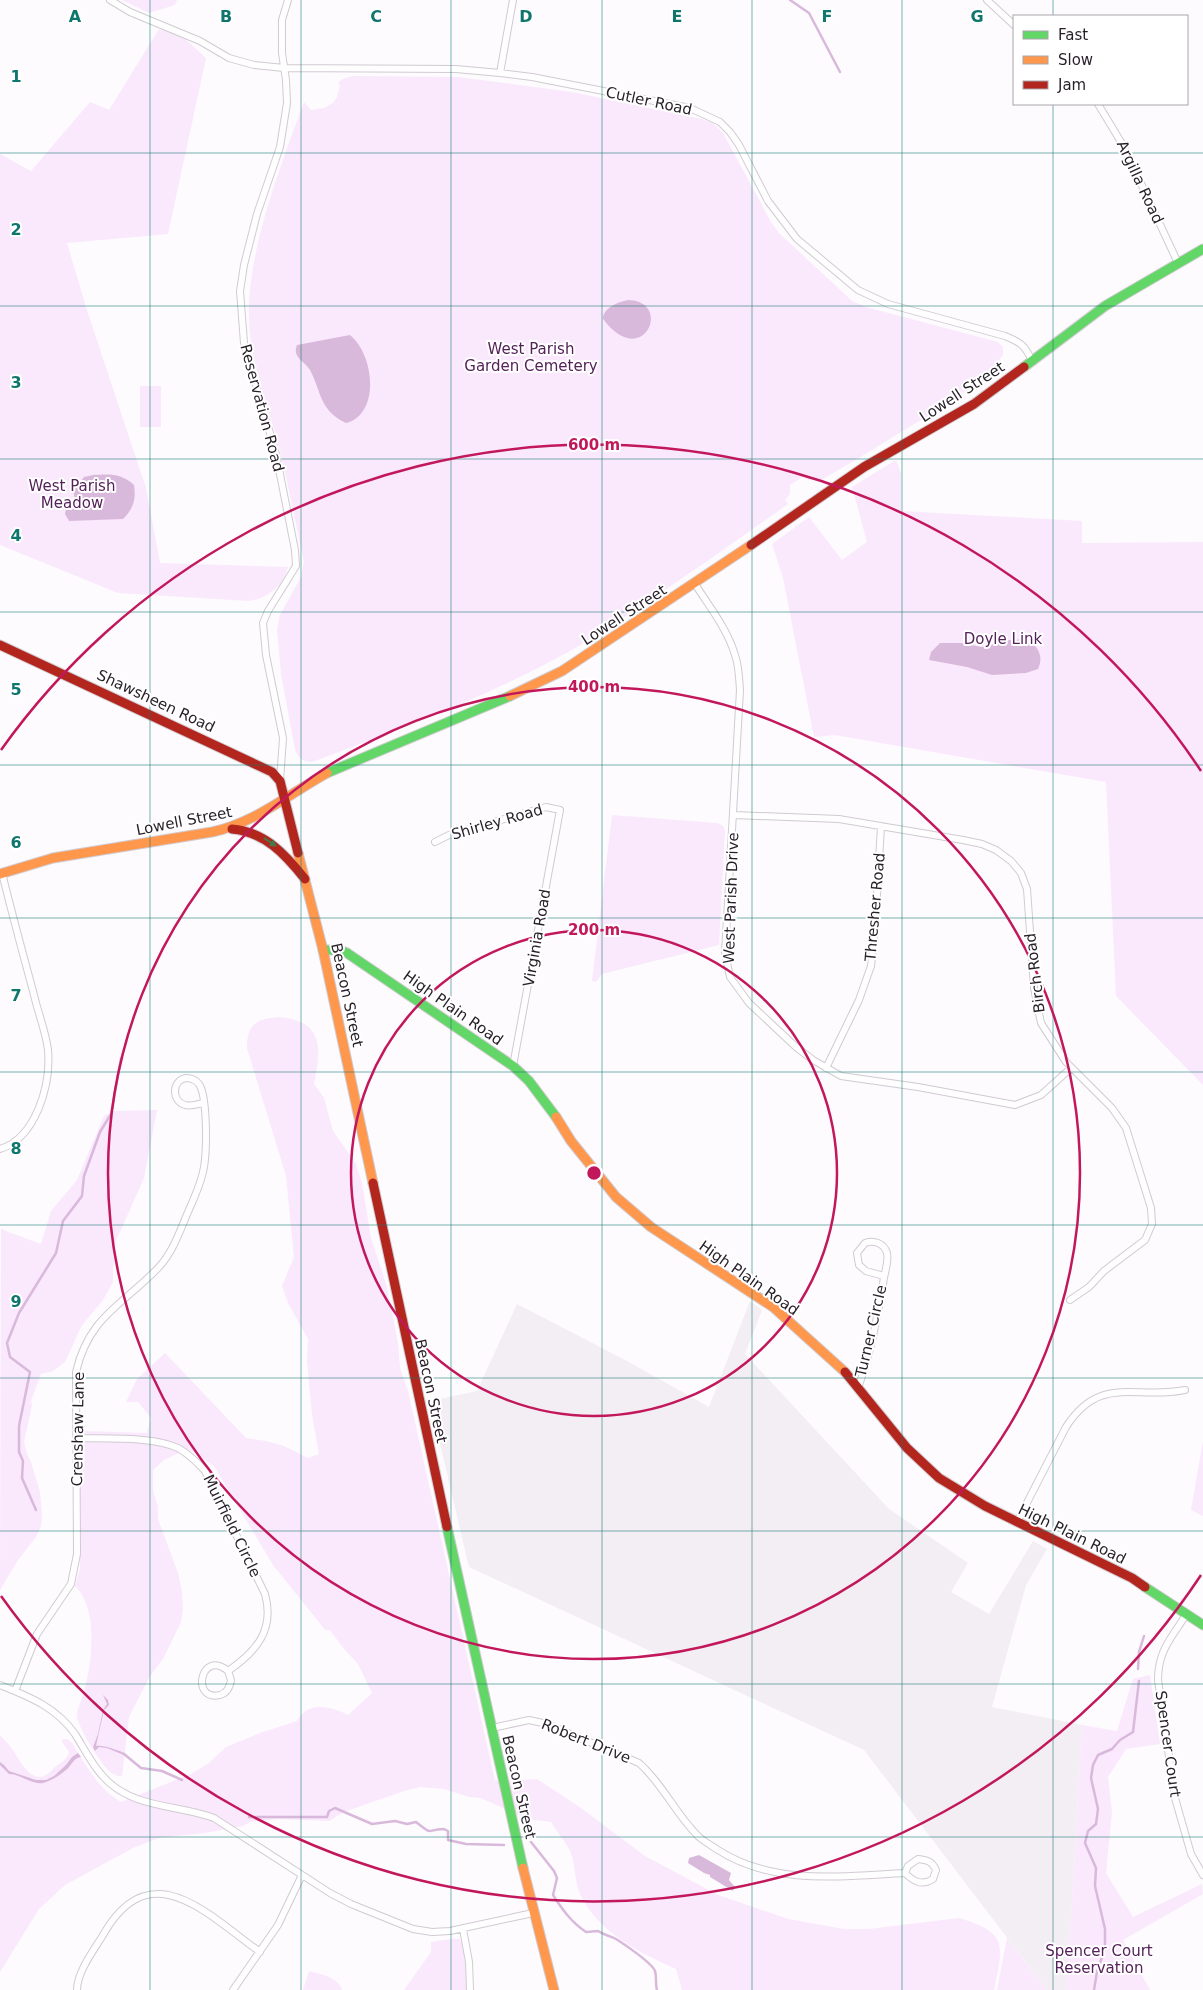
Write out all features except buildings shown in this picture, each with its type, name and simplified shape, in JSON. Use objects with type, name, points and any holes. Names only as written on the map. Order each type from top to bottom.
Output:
[{"type":"main road","name":"Lowell Street","points":[[1,874],[53,858],[224,830],[238,826],[338,768],[536,685],[583,658],[695,584],[864,467],[974,404],[1090,317],[1203,249]]},
{"type":"main road","name":"Shawsheen Road","points":[[0,646],[262,766],[272,772],[280,781]]},
{"type":"main road","points":[[280,781],[286,797]]},
{"type":"main road","name":"Beacon Street","points":[[286,797],[323,950],[414,1379],[533,1913],[554,1990]]},
{"type":"main road","points":[[224,830],[247,830],[261,836],[280,848],[307,881]]},
{"type":"main road","name":"High Plain Road","points":[[323,950],[339,950],[348,953],[513,1066],[529,1081],[548,1105],[571,1141],[616,1197],[651,1227],[773,1308],[838,1365],[858,1386],[895,1434],[924,1466],[967,1496],[1132,1578],[1203,1625]]},
{"type":"street","points":[[110,0],[130,12],[200,41],[229,58],[254,65],[284,68]]},
{"type":"street","name":"Reservation Road","points":[[280,781],[283,738],[266,655],[263,623],[268,611],[296,566],[295,550],[276,454],[244,343],[240,291],[244,265],[257,214],[280,147],[287,103],[282,20],[288,0]]},
{"type":"street","points":[[500,73],[513,0]]},
{"type":"street","points":[[986,0],[1013,24]]},
{"type":"street","name":"Cutler Road","points":[[284,68],[446,69],[500,73],[532,77],[652,100],[690,108],[707,114],[720,122],[730,132],[739,145],[768,201],[797,239],[858,290],[888,304],[1005,336],[1017,341],[1026,348],[1032,361]]},
{"type":"street","name":"Argilla Road","points":[[1099,105],[1124,147],[1178,263]]},
{"type":"street","name":"West Parish Drive","points":[[695,584],[728,638],[738,668],[740,690],[726,948],[727,969],[739,992],[767,1022],[796,1047],[826,1068],[846,1077],[918,1087],[1015,1105],[1033,1100],[1042,1095],[1071,1068]]},
{"type":"street","name":"Shirley Road","points":[[435,842],[449,835],[546,807],[560,810]]},
{"type":"street","name":"Virginia Road","points":[[513,1066],[560,810]]},
{"type":"street","name":"Birch Road","points":[[734,815],[818,817],[982,844],[996,850],[1021,873],[1026,889],[1031,960],[1038,1012],[1050,1039],[1071,1068],[1112,1108],[1126,1128],[1145,1186],[1153,1219],[1148,1235],[1142,1244],[1104,1271],[1089,1287],[1070,1300]]},
{"type":"street","name":"Thresher Road","points":[[826,1068],[859,1000],[871,966],[876,930],[881,826]]},
{"type":"street","points":[[0,1149],[14,1144],[24,1134],[35,1116],[46,1085],[48,1050],[1,874]]},
{"type":"street","name":"Crenshaw Lane","points":[[15,1691],[37,1634],[71,1584],[75,1570],[77,1554],[76,1372],[81,1353],[97,1325],[159,1266],[174,1242],[202,1175],[205,1134],[204,1103],[201,1087],[196,1080],[187,1078],[176,1086],[175,1094],[183,1105],[204,1103]]},
{"type":"street","name":"Turner Circle","points":[[858,1386],[872,1341],[884,1276],[887,1257],[885,1248],[877,1242],[865,1243],[857,1253],[859,1265],[866,1271],[884,1276]]},
{"type":"street","points":[[1017,1522],[1066,1427],[1075,1413],[1088,1402],[1105,1394],[1115,1392],[1168,1393],[1185,1390]]},
{"type":"street","name":"Muirfield Circle","points":[[76,1438],[157,1442],[178,1449],[194,1459],[205,1471],[265,1594],[268,1604],[267,1623],[262,1639],[243,1660],[228,1671]]},
{"type":"street","name":"Spencer Court","points":[[1186,1615],[1161,1653],[1158,1665],[1158,1680],[1175,1798],[1191,1854],[1203,1875]]},
{"type":"street","points":[[211,1666],[220,1666],[228,1671],[230,1686],[224,1693],[214,1695],[205,1690],[201,1681],[206,1669],[211,1666]]},
{"type":"street","points":[[0,1685],[39,1701],[59,1715],[75,1734],[99,1772],[116,1789],[138,1799],[214,1818],[340,1899],[404,1926],[432,1932],[464,1929],[533,1913]]},
{"type":"street","name":"Robert Drive","points":[[492,1728],[529,1720],[538,1722],[640,1763],[650,1773],[680,1816],[700,1838],[732,1859],[751,1866],[769,1872],[798,1876],[905,1873],[919,1883],[927,1883],[933,1879],[936,1870],[933,1863],[918,1859],[908,1866],[905,1873]]},
{"type":"street","points":[[233,1990],[283,1917],[302,1875]]},
{"type":"street","points":[[76,1989],[87,1963],[115,1915],[131,1902],[150,1894],[170,1894],[189,1902],[260,1952]]},
{"type":"street","points":[[464,1929],[469,1962],[470,1990]]},
{"type":"shaded area","points":[[628,300],[642,303],[649,311],[651,320],[648,330],[641,337],[630,339],[617,333],[603,319],[608,309]]},
{"type":"shaded area","points":[[350,335],[358,344],[364,356],[369,369],[370,383],[369,396],[365,408],[357,417],[346,423],[337,418],[326,407],[310,370],[297,356],[296,349],[297,345]]},
{"type":"shaded area","points":[[93,475],[120,476],[134,485],[135,495],[133,503],[130,511],[123,519],[69,521],[65,514],[66,509],[74,501],[73,491],[84,477]]},
{"type":"shaded area","points":[[1028,639],[1039,652],[1040,664],[1038,669],[1026,673],[992,675],[967,667],[929,660],[931,652],[940,643],[961,643],[982,647],[1009,640]]},
{"type":"shaded area","points":[[750,1301],[762,1310],[745,1354],[889,1509],[968,1563],[951,1592],[989,1614],[1033,1541],[1047,1549],[1026,1585],[992,1707],[1082,1725],[1067,1990],[1047,1990],[864,1750],[469,1567],[430,1401],[477,1391],[517,1304],[627,1361],[709,1407]]},
{"type":"shaded area","points":[[103,1695],[108,1700],[109,1705],[104,1710],[96,1746],[114,1749],[125,1753],[126,1756],[107,1748],[99,1747],[95,1751],[93,1747],[103,1710],[107,1704]]},
{"type":"shaded area","points":[[78,1753],[81,1757],[76,1759],[64,1772],[43,1783],[9,1774],[0,1765],[0,1762],[9,1771],[36,1780],[46,1780],[54,1776]]},
{"type":"shaded area","points":[[699,1855],[731,1873],[729,1880],[735,1887],[733,1891],[688,1863],[689,1858]]},
{"type":"green space","points":[[122,0],[177,0],[175,5],[149,13]]},
{"type":"green space","name":"West Parish Meadow","points":[[159,29],[183,37],[206,58],[168,234],[67,243],[86,307],[146,488],[160,563],[288,567],[286,574],[274,590],[262,597],[249,601],[118,593],[0,545],[0,154],[31,171],[90,102],[109,110]]},
{"type":"green space","name":"West Parish Garden Cemetery","points":[[351,76],[458,77],[572,92],[702,119],[713,123],[723,133],[771,222],[779,233],[852,301],[866,307],[998,342],[1003,347],[1003,355],[982,378],[933,413],[818,482],[816,479],[809,480],[802,477],[790,485],[790,494],[785,500],[788,504],[678,581],[579,646],[497,688],[436,714],[312,762],[306,761],[295,750],[281,674],[277,629],[280,615],[301,577],[304,562],[276,434],[256,369],[250,335],[250,292],[259,237],[267,208],[304,102],[311,110],[324,108],[333,103],[337,97],[340,86],[338,83]]},
{"type":"green space","points":[[140,386],[161,386],[161,427],[140,427]]},
{"type":"green space","name":"Doyle Link","points":[[896,460],[901,474],[901,511],[1082,521],[1082,543],[1203,542],[1203,1085],[1116,996],[1106,782],[835,735],[814,737],[783,578],[772,544],[809,517],[842,560],[867,542],[852,487]]},
{"type":"green space","points":[[612,815],[717,823],[723,826],[725,831],[719,945],[602,974],[596,982],[592,981]]},
{"type":"green space","points":[[279,1017],[304,1024],[312,1030],[316,1038],[318,1058],[314,1084],[324,1098],[333,1131],[356,1164],[362,1183],[371,1238],[387,1287],[398,1343],[400,1368],[408,1391],[495,1781],[537,1779],[581,1808],[645,1856],[718,1895],[788,1919],[844,1929],[869,1929],[959,1918],[987,1929],[999,1943],[1000,1951],[994,1990],[682,1990],[676,1969],[635,1949],[610,1931],[589,1909],[579,1891],[570,1851],[551,1822],[527,1819],[481,1798],[469,1797],[444,1789],[420,1787],[344,1812],[329,1821],[278,1819],[250,1822],[243,1826],[204,1833],[158,1838],[133,1848],[65,1885],[39,1909],[0,1972],[0,1735],[29,1773],[40,1777],[46,1775],[66,1758],[69,1752],[62,1742],[63,1739],[67,1739],[72,1743],[87,1768],[105,1790],[121,1802],[191,1774],[209,1763],[226,1747],[297,1721],[307,1710],[320,1707],[334,1709],[348,1715],[372,1693],[358,1664],[330,1630],[325,1630],[273,1565],[214,1466],[188,1449],[164,1460],[153,1470],[153,1491],[158,1507],[158,1519],[178,1573],[183,1609],[181,1622],[163,1659],[150,1676],[129,1717],[122,1776],[113,1774],[104,1766],[80,1726],[77,1714],[87,1680],[92,1637],[88,1608],[83,1596],[75,1586],[80,1568],[80,1455],[83,1431],[147,1433],[151,1418],[138,1402],[126,1402],[137,1379],[165,1353],[246,1438],[284,1446],[308,1458],[319,1454],[312,1415],[307,1360],[308,1339],[288,1303],[282,1286],[294,1257],[286,1176],[247,1048],[249,1033],[254,1024],[264,1019]]},
{"type":"green space","points":[[157,1110],[144,1178],[115,1243],[116,1258],[113,1267],[113,1282],[103,1300],[82,1325],[65,1362],[53,1371],[41,1374],[31,1401],[32,1405],[24,1442],[40,1492],[41,1526],[36,1537],[18,1560],[0,1590],[1,1229],[41,1244],[51,1211],[77,1180],[104,1116],[114,1111]]},
{"type":"green space","points":[[1203,1441],[1203,1516],[1191,1510]]},
{"type":"green space","name":"Spencer Court Reservation","points":[[1150,1675],[1160,1744],[1126,1749],[1108,1777],[1112,1812],[1106,1873],[1133,1917],[1202,1884],[1203,1894],[1123,1940],[1150,1990],[1067,1990],[1082,1725],[1117,1731],[1133,1679]]},
{"type":"green space","name":"Spencer Court Reservation","points":[[1007,1938],[1047,1990],[997,1990]]},
{"type":"green space","points":[[460,1939],[466,1956],[468,1990],[404,1990],[431,1952],[431,1942]]},
{"type":"green space","points":[[309,1971],[333,1979],[342,1990],[303,1990]]},
{"type":"waterway","points":[[790,0],[809,13],[840,72]]},
{"type":"waterway","points":[[36,1510],[22,1478],[23,1461],[19,1452],[19,1426],[30,1372],[10,1357],[7,1343],[19,1313],[56,1253],[63,1221],[82,1196],[84,1176],[100,1132],[111,1114],[121,1058]]},
{"type":"waterway","points":[[1138,1669],[1139,1652],[1144,1636]]},
{"type":"waterway","points":[[1094,1990],[1097,1972],[1105,1948],[1105,1929],[1095,1886],[1096,1868],[1085,1843],[1088,1831],[1096,1824],[1098,1809],[1091,1778],[1093,1765],[1098,1755],[1112,1749],[1120,1740],[1133,1732],[1139,1681]]},
{"type":"waterway","points":[[124,1754],[141,1768],[162,1771],[182,1780]]},
{"type":"waterway","points":[[249,1817],[327,1817],[329,1811],[335,1808],[372,1824],[395,1821],[407,1824],[416,1822],[428,1831],[438,1829],[448,1831],[448,1840],[466,1844],[504,1845]]},
{"type":"waterway","points":[[531,1842],[554,1871],[557,1878],[553,1895],[567,1915],[586,1932],[598,1931],[616,1939],[631,1949],[655,1971],[657,1990]]},
{"type":"traffic: fast","points":[[1024,367],[1105,306],[1203,249]]},
{"type":"traffic: fast","points":[[327,773],[510,696]]},
{"type":"traffic: fast","points":[[323,950],[339,950],[347,953],[513,1066],[529,1081],[556,1117]]},
{"type":"traffic: fast","points":[[447,1527],[523,1868]]},
{"type":"traffic: fast","points":[[1145,1587],[1203,1625]]},
{"type":"traffic: slow","points":[[510,696],[562,671],[751,545]]},
{"type":"traffic: slow","points":[[0,874],[53,858],[228,828],[257,815],[327,773]]},
{"type":"traffic: slow","points":[[298,853],[323,950],[373,1183]]},
{"type":"traffic: slow","points":[[556,1117],[571,1141],[616,1197],[651,1227],[773,1307],[845,1372]]},
{"type":"traffic: slow","points":[[523,1868],[554,1990]]},
{"type":"traffic: jam","points":[[751,545],[864,467],[974,404],[1024,367]]},
{"type":"traffic: jam","points":[[0,645],[272,772],[280,781],[298,853]]},
{"type":"traffic: jam","points":[[232,829],[255,835],[273,846],[290,861],[305,879]]},
{"type":"traffic: jam","points":[[373,1183],[447,1527]]},
{"type":"traffic: jam","points":[[845,1372],[907,1448],[939,1478],[985,1506],[1132,1578],[1145,1587]]}]
